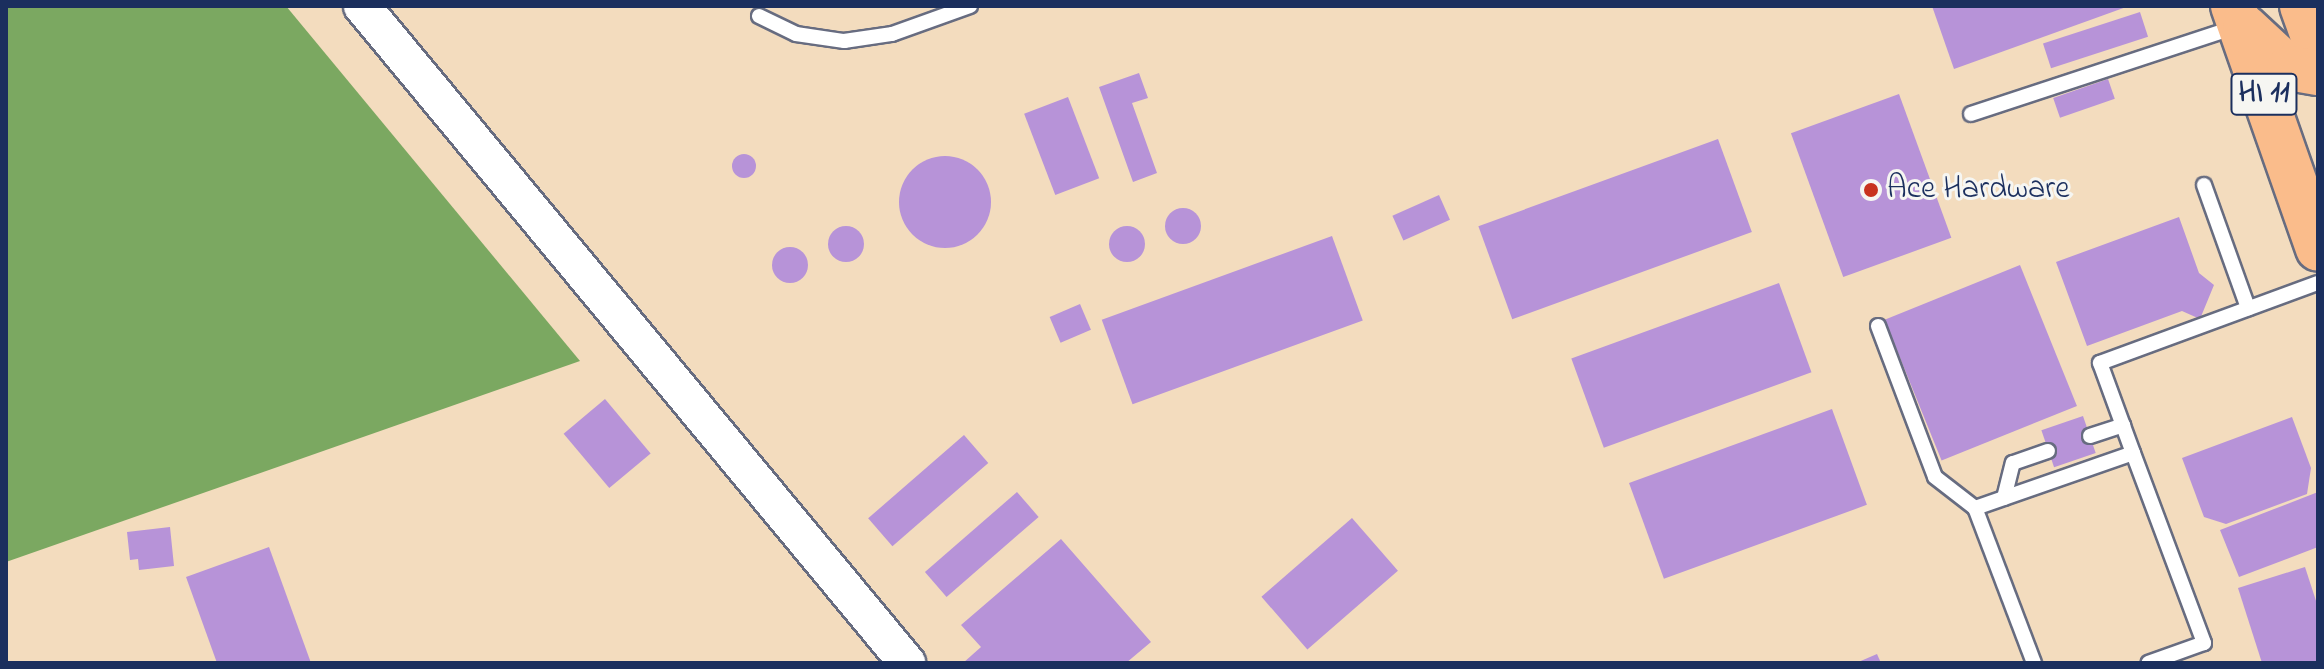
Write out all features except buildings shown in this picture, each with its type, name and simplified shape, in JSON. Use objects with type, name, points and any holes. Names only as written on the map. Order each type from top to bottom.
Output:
[{"type":"highway","name":"HI 11","points":[[2302,6],[2318,51]]},
{"type":"highway","name":"HI 11","points":[[2236,16],[2318,249]]},
{"type":"highway","points":[[2236,16],[2274,58],[2303,73],[2318,73]]},
{"type":"highway","points":[[2288,163],[2290,124],[2318,80]]},
{"type":"street","points":[[362,6],[907,663]]},
{"type":"lane","points":[[759,16],[796,34],[858,40],[970,6]]},
{"type":"lane","points":[[1971,114],[2236,16]]},
{"type":"lane","points":[[2204,185],[2248,308]]},
{"type":"lane","points":[[2148,663],[2204,643],[2100,363],[2318,283]]},
{"type":"lane","points":[[1878,326],[1935,477],[1975,508],[2034,663]]},
{"type":"lane","points":[[2090,436],[2123,425]]},
{"type":"lane","points":[[2004,498],[2013,463],[2048,451]]},
{"type":"lane","points":[[1975,508],[2133,453]]},
{"type":"green space","points":[[6,6],[286,6],[580,361],[6,562]]},
{"type":"place","name":"Ace Hardware","points":[[1871,190]]}]
